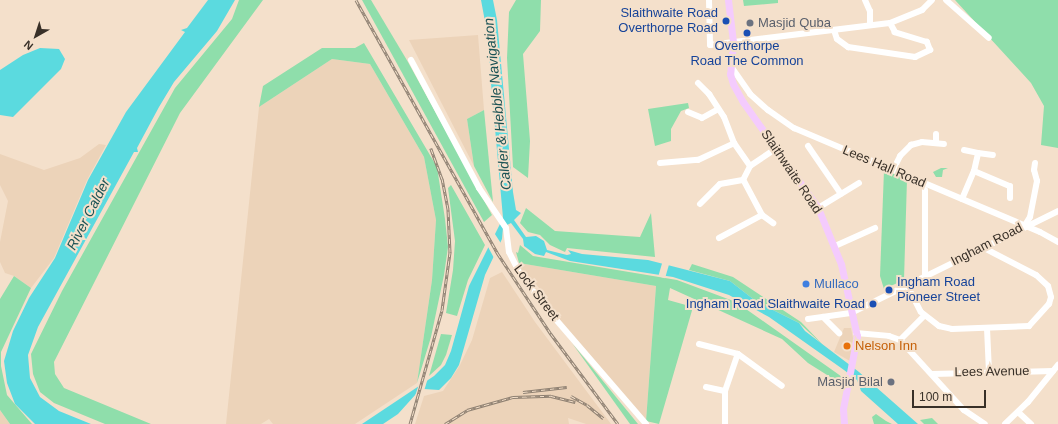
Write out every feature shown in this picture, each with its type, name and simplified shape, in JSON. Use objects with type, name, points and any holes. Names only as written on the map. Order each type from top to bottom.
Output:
[{"type":"main road","name":"Slaithwaite Road","points":[[728,0],[733,42],[730,65],[733,84],[743,102],[775,149],[818,208],[835,246],[856,333],[854,360],[843,409],[844,424]]},
{"type":"street","points":[[709,0],[710,45],[890,22],[922,10],[932,0]]},
{"type":"street","points":[[865,0],[870,11],[870,25]]},
{"type":"street","points":[[946,0],[989,38]]},
{"type":"street","points":[[834,30],[836,39],[848,47],[915,56],[930,50],[927,42],[896,32],[890,22]]},
{"type":"street","name":"Lock Street","points":[[411,60],[498,218],[506,228],[509,252],[520,274],[552,315],[646,424]]},
{"type":"street","name":"Lees Hall Road","points":[[730,65],[750,94],[768,110],[794,128],[1025,225],[1058,242]]},
{"type":"street","points":[[698,83],[709,94],[728,124],[734,143],[750,166]]},
{"type":"street","points":[[688,112],[702,118],[718,109]]},
{"type":"street","points":[[936,134],[936,142]]},
{"type":"street","points":[[893,170],[900,156],[908,147],[918,142],[936,142],[944,144]]},
{"type":"street","points":[[660,163],[698,160],[734,143]]},
{"type":"street","points":[[808,146],[841,194]]},
{"type":"street","points":[[743,180],[750,166],[775,149]]},
{"type":"street","points":[[964,150],[993,155]]},
{"type":"street","points":[[962,199],[974,171],[978,152]]},
{"type":"street","points":[[1025,225],[1032,208],[1037,181],[1034,170],[1035,163]]},
{"type":"street","points":[[974,171],[1010,186],[1010,198]]},
{"type":"street","points":[[700,204],[720,184],[743,180]]},
{"type":"street","points":[[743,180],[762,215],[773,223]]},
{"type":"street","points":[[818,208],[859,183]]},
{"type":"street","points":[[925,190],[925,276]]},
{"type":"street","name":"Ingham Road","points":[[808,318],[851,313],[1025,225],[1058,211]]},
{"type":"street","points":[[719,238],[762,215]]},
{"type":"street","points":[[835,246],[875,228]]},
{"type":"street","points":[[907,285],[924,316],[945,328],[1029,326],[1049,304],[1051,293],[1046,283],[1036,275],[982,247]]},
{"type":"street","points":[[900,340],[924,316]]},
{"type":"street","points":[[823,317],[840,333]]},
{"type":"street","points":[[987,328],[989,372]]},
{"type":"street","points":[[856,333],[889,336],[900,340],[964,410],[985,424]]},
{"type":"street","points":[[699,344],[738,354],[782,386]]},
{"type":"street","points":[[725,424],[725,391],[738,354]]},
{"type":"street","points":[[1004,424],[1018,412],[1058,365]]},
{"type":"street","name":"Lees Avenue","points":[[932,374],[1053,371]]},
{"type":"street","points":[[706,386],[725,391]]},
{"type":"street","points":[[1018,412],[1031,424]]},
{"type":"shaded area","points":[[478,35],[484,110],[467,119],[474,166],[409,40]]},
{"type":"shaded area","points":[[332,59],[370,64],[424,157],[436,220],[432,280],[417,383],[355,424],[273,424],[269,419],[261,424],[226,424],[259,107]]},
{"type":"shaded area","points":[[99,144],[106,145],[87,180],[54,258],[31,288],[14,276],[5,273],[0,262],[0,242],[8,201],[0,185],[0,154],[44,170],[80,158]]},
{"type":"shaded area","points":[[519,263],[656,286],[646,421],[545,303],[519,268]]},
{"type":"shaded area","points":[[502,272],[535,322],[611,424],[586,424],[568,418],[569,424],[415,424],[424,396],[443,391],[460,365],[472,340],[490,278]]},
{"type":"shaded area","points":[[844,328],[851,328],[853,338],[850,361],[834,352]]},
{"type":"shaded area","points":[[0,410],[10,424],[0,424]]},
{"type":"green space","points":[[239,0],[263,0],[180,113],[54,362],[55,374],[64,388],[151,424],[105,424],[54,403],[40,392],[33,374],[31,354],[62,291],[175,88],[232,19]]},
{"type":"green space","points":[[362,0],[371,0],[408,62],[492,215],[484,222]]},
{"type":"green space","points":[[516,0],[541,0],[540,31],[523,54],[530,141],[528,178],[513,167],[507,58],[509,12]]},
{"type":"green space","points":[[743,0],[778,0],[778,3],[744,6]]},
{"type":"green space","points":[[955,0],[1058,0],[1058,148],[1041,145],[1044,106],[1031,83]]},
{"type":"green space","points":[[364,43],[437,167],[448,247],[444,275],[431,337],[417,383],[432,280],[436,220],[424,157],[370,64],[332,59],[259,107],[263,86],[322,48],[355,48]]},
{"type":"green space","points":[[688,103],[689,108],[681,111],[671,129],[671,141],[655,146],[648,109]]},
{"type":"green space","points":[[484,110],[493,202],[474,166],[467,119]]},
{"type":"green space","points":[[941,168],[948,168],[943,170],[942,177],[936,177],[933,172]]},
{"type":"green space","points":[[884,170],[907,179],[904,280],[884,289],[880,276]]},
{"type":"green space","points":[[451,185],[485,245],[468,280],[457,316],[446,313],[453,270],[455,241],[448,188]]},
{"type":"green space","points":[[526,208],[555,231],[640,237],[651,213],[655,257],[567,248],[565,252],[550,245],[540,235],[528,232],[520,223]]},
{"type":"green space","points":[[520,245],[533,256],[677,280],[736,302],[845,379],[843,385],[808,363],[782,339],[670,288],[668,300],[693,307],[659,424],[646,421],[656,286],[519,263],[516,252],[518,253]]},
{"type":"green space","points":[[692,264],[733,277],[801,322],[824,346],[799,323],[757,302],[730,281],[689,270]]},
{"type":"green space","points":[[14,276],[31,288],[1,352],[1,366],[7,395],[32,424],[10,424],[0,410],[0,299]]},
{"type":"green space","points":[[441,334],[452,335],[446,355],[441,365],[429,376]]},
{"type":"green space","points":[[572,343],[638,424],[630,424]]},
{"type":"green space","points":[[876,414],[892,424],[874,424],[872,417]]},
{"type":"green space","points":[[932,418],[938,424],[924,424],[920,420]]},
{"type":"water","name":"River Calder","points":[[208,0],[235,0],[217,31],[174,82],[159,107],[137,148],[138,152],[134,152],[38,327],[28,355],[30,378],[40,397],[59,411],[91,424],[35,424],[15,404],[7,383],[4,361],[13,331],[29,298],[55,258],[88,180],[126,112],[185,32],[181,30],[187,28]]},
{"type":"water","name":"Calder & Hebble Navigation","points":[[481,0],[493,0],[497,20],[513,192],[516,210],[521,213],[514,220],[526,237],[536,236],[544,241],[547,250],[567,255],[571,254],[568,250],[582,254],[648,260],[730,281],[757,302],[799,323],[805,331],[859,372],[918,424],[898,424],[861,391],[857,380],[844,370],[769,317],[729,295],[673,277],[570,261],[546,252],[544,256],[535,254],[524,246],[523,239],[511,223],[503,227],[502,239],[485,275],[459,365],[451,378],[439,390],[424,389],[416,394],[398,414],[383,424],[362,424],[434,376],[445,365],[451,351],[469,286],[503,218],[486,27]]},
{"type":"water","points":[[40,48],[59,49],[65,59],[61,69],[13,117],[0,115],[0,70],[23,55]]},
{"type":"pier","points":[[493,231],[502,245],[494,258],[487,245]]},
{"type":"pier","points":[[663,260],[670,262],[665,278],[658,276]]},
{"type":"pier","points":[[428,378],[424,391],[415,396],[419,384]]},
{"type":"railway","points":[[356,0],[498,254],[551,334],[618,424]]},
{"type":"railway","points":[[410,424],[442,310],[450,252],[448,209],[442,179],[431,148]]},
{"type":"railway","points":[[523,392],[567,387]]},
{"type":"railway","points":[[445,424],[467,410],[513,397],[551,396],[575,402]]},
{"type":"railway","points":[[571,396],[587,405],[603,418]]},
{"type":"place","name":"Slaithwaite Road Overthorpe Road","points":[[726,21]]},
{"type":"place","name":"Masjid Quba","points":[[750,23]]},
{"type":"place","name":"Overthorpe Road The Common","points":[[747,33]]},
{"type":"place","name":"Mullaco","points":[[806,284]]},
{"type":"place","name":"Ingham Road Pioneer Street","points":[[889,290]]},
{"type":"place","name":"Ingham Road Slaithwaite Road","points":[[873,304]]},
{"type":"place","name":"Nelson Inn","points":[[847,346]]},
{"type":"place","name":"Masjid Bilal","points":[[891,382]]}]
